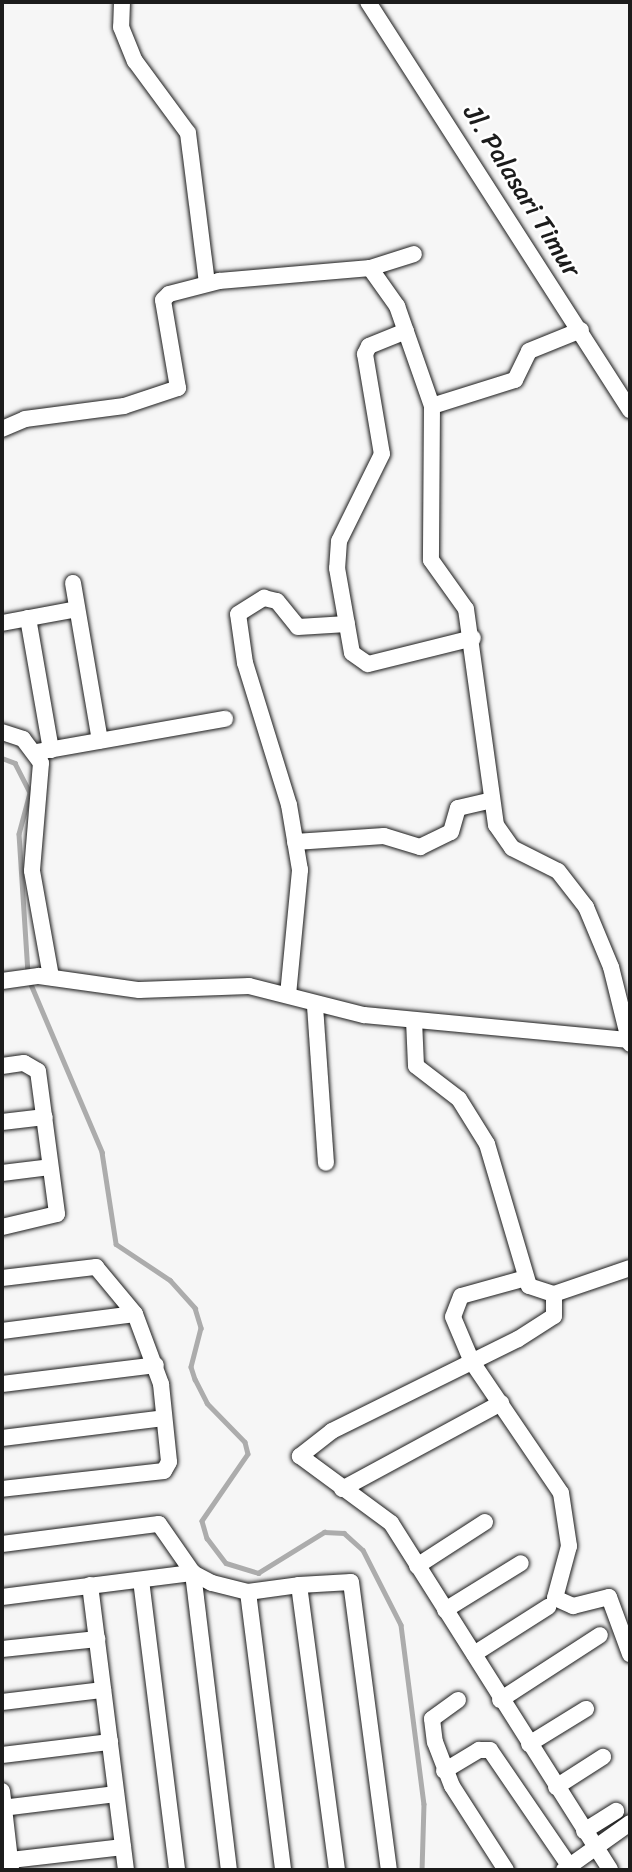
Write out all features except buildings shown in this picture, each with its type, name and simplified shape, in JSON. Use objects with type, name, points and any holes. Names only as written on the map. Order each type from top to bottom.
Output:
[{"type":"street","points":[[122,2],[121,27],[130,51],[188,132],[207,283]]},
{"type":"street","name":"Jl. Palasari Timur","points":[[368,2],[630,410]]},
{"type":"street","points":[[2,429],[24,419],[170,394],[180,378],[163,300],[207,283],[370,268],[414,254]]},
{"type":"street","points":[[8,980],[45,976],[139,990],[249,986],[288,995],[315,1006],[414,1020],[630,1042],[611,967],[586,907],[558,871],[503,838],[488,801],[467,609],[431,560],[432,406],[406,331],[370,268]]},
{"type":"street","points":[[432,406],[515,380],[529,351],[581,330]]},
{"type":"street","points":[[406,331],[366,349],[382,454],[339,541],[346,624],[352,653],[368,664],[472,638]]},
{"type":"street","points":[[73,583],[100,741]]},
{"type":"street","points":[[288,995],[301,908],[295,842],[245,663],[238,614],[264,598],[277,601],[299,627],[346,624]]},
{"type":"street","points":[[2,623],[77,609]]},
{"type":"street","points":[[28,618],[44,751],[32,871],[45,976]]},
{"type":"street","points":[[2,732],[44,751],[225,719]]},
{"type":"street","points":[[295,842],[384,836],[420,847],[451,832],[458,808],[488,801]]},
{"type":"street","points":[[315,1006],[326,1163]]},
{"type":"street","points":[[414,1020],[416,1066],[459,1099],[487,1144],[514,1219],[526,1278],[535,1292],[554,1294],[630,1268]]},
{"type":"street","points":[[2,1066],[33,1065],[45,1117],[53,1219],[2,1227]]},
{"type":"street","points":[[2,1122],[45,1117]]},
{"type":"street","points":[[2,1173],[50,1167]]},
{"type":"street","points":[[2,1278],[96,1267],[135,1314],[156,1365],[169,1462],[163,1471],[2,1489]]},
{"type":"street","points":[[526,1278],[453,1303],[472,1362],[539,1455],[569,1518],[555,1598],[573,1606],[609,1597],[630,1654]]},
{"type":"street","points":[[554,1294],[554,1316],[472,1362],[301,1450],[303,1460],[391,1523],[500,1700],[610,1870]]},
{"type":"street","points":[[2,1331],[135,1314]]},
{"type":"street","points":[[2,1384],[156,1365]]},
{"type":"street","points":[[342,1489],[501,1403]]},
{"type":"street","points":[[2,1438],[164,1418]]},
{"type":"street","points":[[417,1566],[485,1522]]},
{"type":"street","points":[[2,1544],[159,1524],[193,1573],[229,1870]]},
{"type":"street","points":[[444,1610],[522,1563]]},
{"type":"street","points":[[2,1597],[193,1573],[248,1592],[351,1582],[389,1870]]},
{"type":"street","points":[[141,1580],[177,1870]]},
{"type":"street","points":[[299,1585],[337,1870]]},
{"type":"street","points":[[90,1586],[126,1870]]},
{"type":"street","points":[[248,1592],[283,1870]]},
{"type":"street","points":[[474,1654],[548,1607]]},
{"type":"street","points":[[500,1700],[600,1635]]},
{"type":"street","points":[[2,1648],[97,1639]]},
{"type":"street","points":[[2,1702],[103,1690]]},
{"type":"street","points":[[458,1700],[432,1719],[444,1771],[506,1870]]},
{"type":"street","points":[[529,1744],[586,1709]]},
{"type":"street","points":[[2,1755],[110,1742]]},
{"type":"street","points":[[444,1771],[490,1750],[574,1867],[630,1823]]},
{"type":"street","points":[[556,1787],[603,1757]]},
{"type":"street","points":[[2,1791],[8,1864],[122,1847]]},
{"type":"street","points":[[3,1808],[116,1794]]},
{"type":"street","points":[[584,1831],[616,1811]]},
{"type":"waterway","points":[[2,758],[15,763],[30,793],[19,834],[28,973]]},
{"type":"waterway","points":[[30,982],[102,1152],[116,1244],[170,1280],[195,1308],[201,1328],[191,1367],[195,1379],[207,1403],[245,1442],[248,1454],[202,1521],[207,1538],[226,1563],[258,1573],[324,1532],[344,1533],[363,1550],[401,1625],[424,1804],[422,1870]]}]
